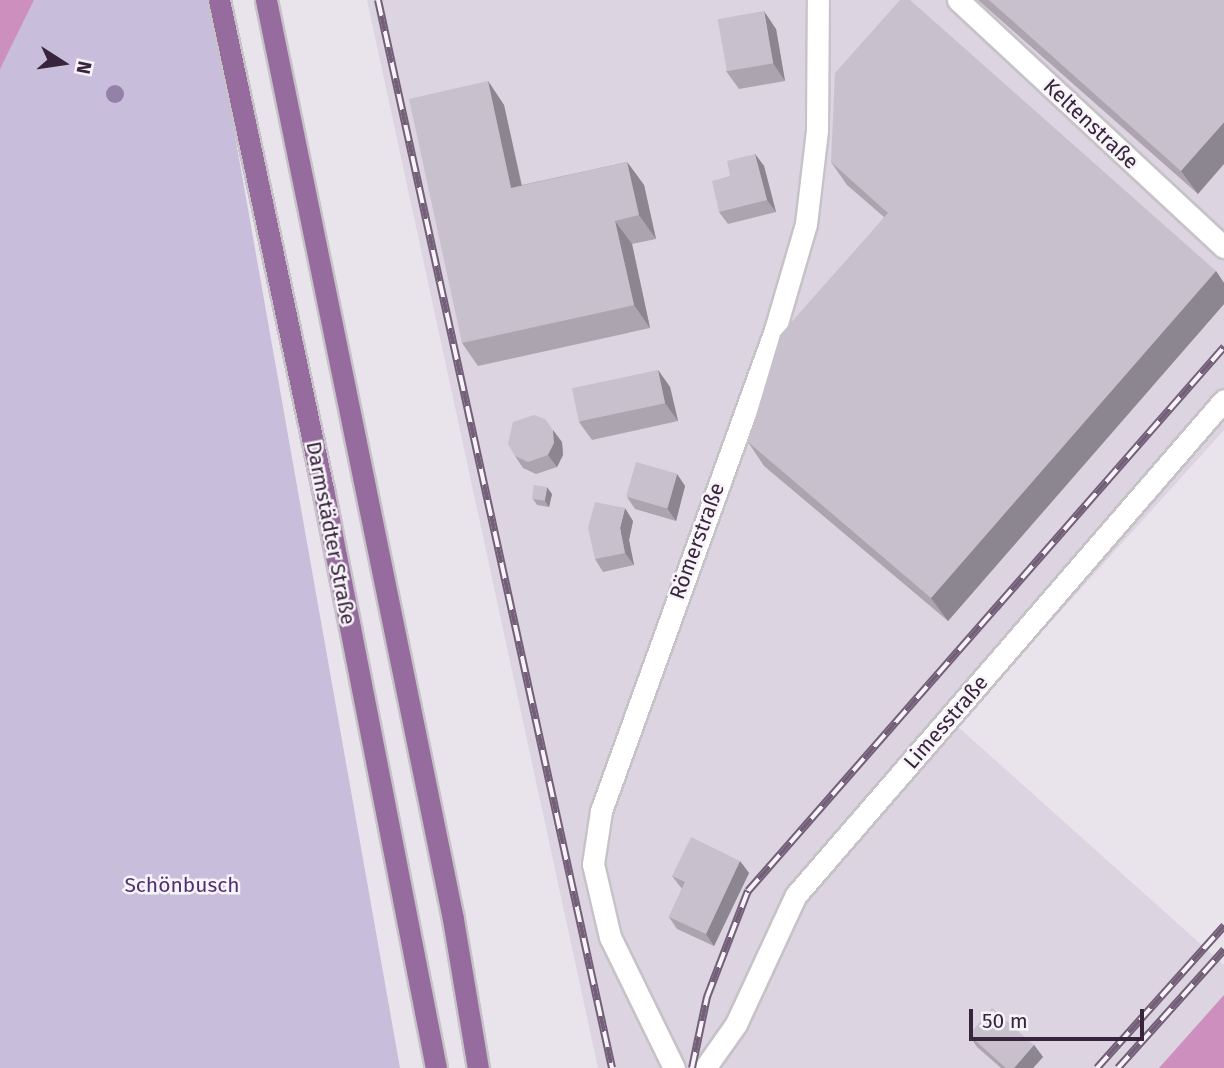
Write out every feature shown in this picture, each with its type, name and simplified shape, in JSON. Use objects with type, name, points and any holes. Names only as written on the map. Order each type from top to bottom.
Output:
[{"type":"main road","name":"Darmstädter Straße","points":[[219,0],[323,489],[436,1068]]},
{"type":"main road","name":"Darmstädter Straße","points":[[266,0],[447,891],[478,1068]]},
{"type":"street","name":"Römerstraße","points":[[674,1068],[610,937],[593,864],[601,811],[775,330],[806,224],[817,130],[818,0]]},
{"type":"street","name":"Keltenstraße","points":[[958,0],[1224,247]]},
{"type":"street","name":"Limesstraße","points":[[705,1068],[736,1024],[796,895],[1224,400]]},
{"type":"shaded area","points":[[0,0],[34,0],[0,69]]},
{"type":"shaded area","points":[[367,0],[1224,0],[1224,430],[957,726],[1224,965],[1224,1068],[598,1068]]},
{"type":"shaded area","points":[[1224,995],[1224,1068],[1159,1068]]},
{"type":"green space","name":"Schönbusch","points":[[0,0],[211,0],[400,1068],[0,1068]]},
{"type":"building","points":[[900,0],[910,0],[1216,271],[931,598],[748,442],[780,335],[888,213],[831,162],[835,73]]},
{"type":"building","points":[[989,0],[1224,0],[1224,122],[1181,171]]},
{"type":"building","points":[[764,11],[773,63],[727,71],[718,19]]},
{"type":"building","points":[[488,81],[511,188],[627,162],[639,215],[615,221],[634,305],[462,343],[409,99]]},
{"type":"building","points":[[755,154],[767,200],[719,212],[712,181],[730,176],[727,161]]},
{"type":"building","points":[[658,370],[665,403],[579,422],[572,388]]},
{"type":"building","points":[[534,415],[545,419],[553,430],[554,443],[548,455],[528,462],[515,456],[508,444],[513,422]]},
{"type":"building","points":[[636,462],[677,474],[667,508],[626,497]]},
{"type":"building","points":[[534,485],[547,487],[545,501],[532,499]]},
{"type":"building","points":[[595,502],[625,508],[620,528],[625,553],[595,559],[588,528]]},
{"type":"building","points":[[691,837],[740,861],[706,934],[669,917],[685,882],[672,876]]},
{"type":"building","points":[[992,1008],[1034,1045],[1014,1068],[1006,1068],[969,1035]]},
{"type":"railway","points":[[378,0],[612,1068]]},
{"type":"railway","points":[[692,1068],[707,997],[748,891],[1224,347]]},
{"type":"railway","points":[[1097,1068],[1224,926]]},
{"type":"railway","points":[[1118,1068],[1224,950]]}]
